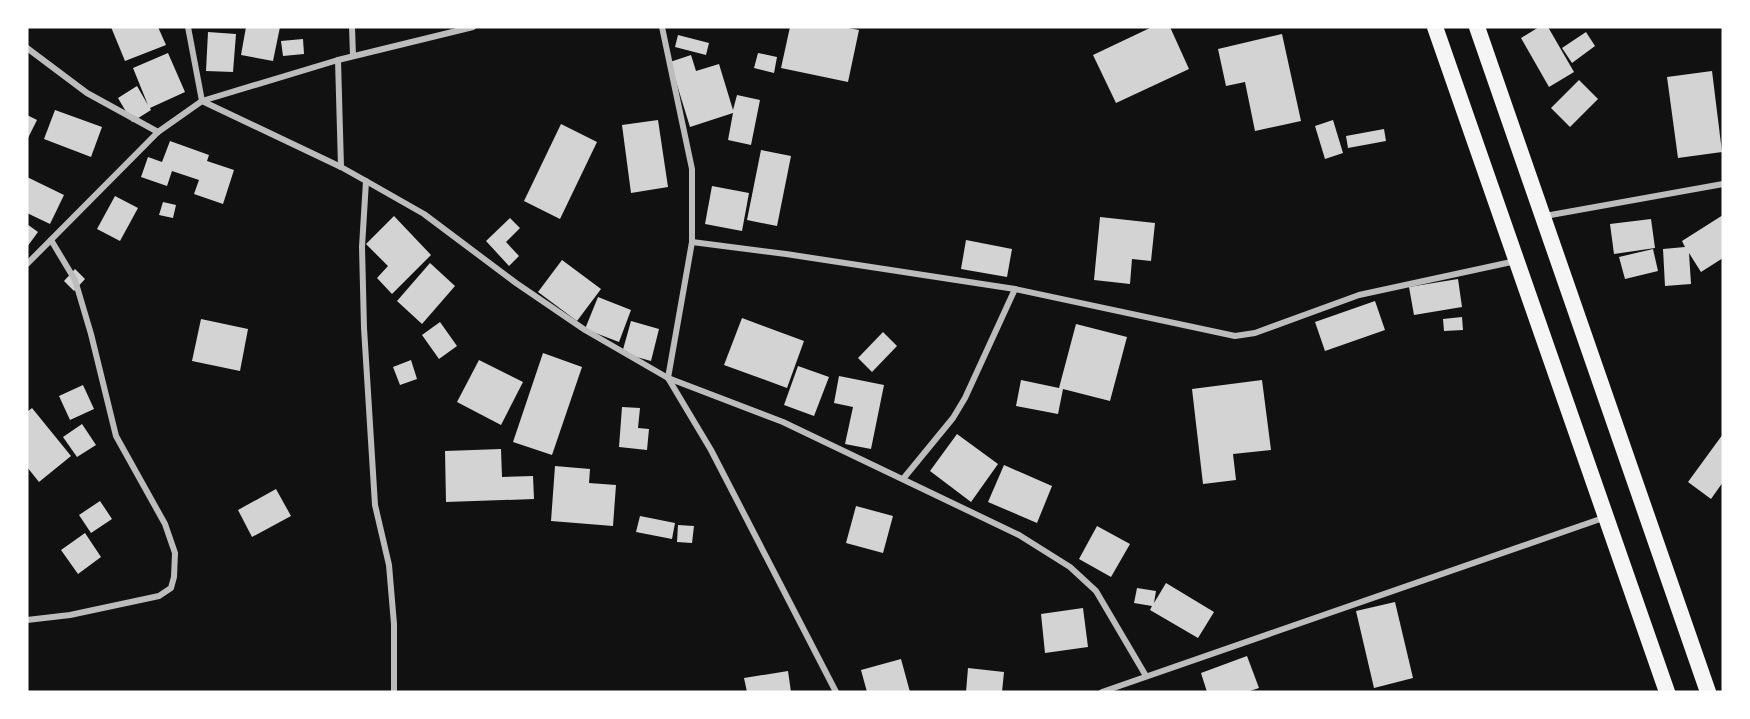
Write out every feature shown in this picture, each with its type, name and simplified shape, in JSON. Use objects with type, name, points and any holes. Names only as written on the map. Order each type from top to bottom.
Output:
[{"type":"highway","points":[[1434,27],[1667,692]]},
{"type":"highway","points":[[1477,27],[1708,692]]},
{"type":"street","points":[[188,27],[202,101]]},
{"type":"street","points":[[352,27],[353,56]]},
{"type":"street","points":[[27,264],[158,132],[202,101],[338,60],[473,27]]},
{"type":"street","points":[[662,27],[692,169],[692,242],[668,378],[711,450],[836,692]]},
{"type":"street","points":[[27,48],[87,93],[158,132]]},
{"type":"street","points":[[338,60],[341,167]]},
{"type":"street","points":[[202,101],[341,167],[424,214],[516,283],[585,330],[668,378],[783,422],[1019,535],[1070,567],[1096,591],[1146,676]]},
{"type":"street","points":[[366,181],[362,247],[364,328],[375,506],[389,565],[394,624],[394,692]]},
{"type":"street","points":[[1542,217],[1723,184]]},
{"type":"street","points":[[27,620],[70,615],[159,596],[171,588],[174,577],[175,553],[165,524],[116,436],[75,280],[51,240]]},
{"type":"street","points":[[692,242],[786,254],[1015,290],[1235,336],[1255,333],[1359,295],[1517,261]]},
{"type":"street","points":[[903,479],[953,418],[965,398],[1015,290]]},
{"type":"street","points":[[1102,692],[1606,517]]},
{"type":"building","points":[[111,27],[158,27],[166,45],[125,61]]},
{"type":"building","points":[[246,27],[280,27],[273,61],[241,55]]},
{"type":"building","points":[[790,27],[843,27],[859,30],[848,82],[781,68]]},
{"type":"building","points":[[1152,27],[1170,27],[1189,69],[1116,103],[1093,55]]},
{"type":"building","points":[[1539,27],[1548,27],[1574,72],[1549,87],[1521,38]]},
{"type":"building","points":[[208,32],[236,34],[233,72],[206,71]]},
{"type":"building","points":[[1586,32],[1595,46],[1572,63],[1562,48]]},
{"type":"building","points":[[1282,34],[1301,121],[1255,131],[1245,82],[1226,86],[1218,49]]},
{"type":"building","points":[[678,35],[709,43],[706,55],[675,47]]},
{"type":"building","points":[[303,39],[304,54],[283,56],[281,41]]},
{"type":"building","points":[[168,53],[185,92],[150,108],[151,110],[132,122],[118,98],[137,86],[148,105],[133,68]]},
{"type":"building","points":[[758,53],[777,57],[774,73],[754,68]]},
{"type":"building","points":[[691,55],[696,71],[719,64],[733,110],[737,95],[760,100],[751,145],[728,140],[733,113],[690,127],[670,62]]},
{"type":"building","points":[[1712,71],[1722,152],[1678,158],[1667,77]]},
{"type":"building","points":[[1579,80],[1598,99],[1570,127],[1551,108]]},
{"type":"building","points":[[55,110],[102,127],[91,157],[44,139]]},
{"type":"building","points":[[27,115],[37,120],[27,140]]},
{"type":"building","points":[[658,120],[668,187],[631,193],[622,125]]},
{"type":"building","points":[[1333,120],[1343,153],[1325,159],[1315,126]]},
{"type":"building","points":[[561,124],[597,142],[560,219],[524,201]]},
{"type":"building","points":[[1384,129],[1386,141],[1348,148],[1346,136]]},
{"type":"building","points":[[170,141],[209,155],[207,161],[234,170],[223,204],[194,194],[199,180],[172,171],[167,186],[141,177],[148,157],[162,162]]},
{"type":"building","points":[[761,150],[791,156],[777,226],[747,220]]},
{"type":"building","points":[[27,177],[64,195],[50,224],[27,213]]},
{"type":"building","points":[[712,186],[749,193],[742,231],[705,224]]},
{"type":"building","points":[[115,196],[138,208],[120,241],[97,229]]},
{"type":"building","points":[[163,202],[176,205],[173,218],[159,215]]},
{"type":"building","points":[[1723,215],[1723,258],[1701,272],[1689,253],[1691,284],[1665,286],[1663,249],[1685,247],[1682,241]]},
{"type":"building","points":[[394,216],[431,255],[392,294],[377,278],[388,266],[366,244]]},
{"type":"building","points":[[1100,217],[1155,223],[1151,261],[1132,259],[1130,284],[1094,280]]},
{"type":"building","points":[[510,218],[520,228],[506,242],[519,256],[509,266],[486,241]]},
{"type":"building","points":[[1651,219],[1655,248],[1614,254],[1610,224]]},
{"type":"building","points":[[27,224],[38,232],[27,247]]},
{"type":"building","points":[[966,240],[1012,249],[1007,277],[961,269]]},
{"type":"building","points":[[1653,249],[1658,271],[1625,279],[1619,257]]},
{"type":"building","points":[[562,260],[601,289],[577,321],[538,292]]},
{"type":"building","points":[[430,263],[455,286],[422,324],[397,301]]},
{"type":"building","points":[[75,269],[85,279],[74,291],[64,281]]},
{"type":"building","points":[[1458,279],[1462,307],[1414,315],[1409,287]]},
{"type":"building","points":[[598,297],[631,310],[619,342],[585,329]]},
{"type":"building","points":[[1375,301],[1385,330],[1325,351],[1315,322]]},
{"type":"building","points":[[1462,317],[1463,330],[1444,331],[1443,319]]},
{"type":"building","points":[[742,318],[804,341],[787,388],[724,365]]},
{"type":"building","points":[[201,319],[248,329],[240,371],[192,361]]},
{"type":"building","points":[[631,321],[659,329],[651,361],[622,353]]},
{"type":"building","points":[[440,322],[457,346],[439,359],[422,335]]},
{"type":"building","points":[[1076,324],[1127,337],[1110,401],[1063,389],[1058,414],[1016,406],[1021,380],[1059,388]]},
{"type":"building","points":[[883,332],[897,346],[872,372],[858,358]]},
{"type":"building","points":[[543,353],[582,367],[552,455],[513,442]]},
{"type":"building","points":[[411,360],[417,379],[400,385],[393,367]]},
{"type":"building","points":[[479,360],[523,382],[501,425],[457,402]]},
{"type":"building","points":[[798,366],[829,377],[814,416],[784,405]]},
{"type":"building","points":[[839,376],[884,385],[871,449],[845,444],[853,407],[834,403]]},
{"type":"building","points":[[1262,380],[1271,450],[1233,454],[1236,480],[1203,484],[1192,389]]},
{"type":"building","points":[[83,385],[94,409],[70,420],[59,396]]},
{"type":"building","points":[[622,407],[640,408],[638,428],[649,429],[647,450],[619,447]]},
{"type":"building","points":[[32,408],[71,456],[39,482],[27,467],[27,412]]},
{"type":"building","points":[[82,424],[96,445],[77,457],[63,437]]},
{"type":"building","points":[[957,434],[998,464],[971,502],[930,471]]},
{"type":"building","points":[[1723,434],[1723,482],[1711,499],[1688,482]]},
{"type":"building","points":[[501,449],[502,477],[533,476],[534,499],[446,502],[445,451]]},
{"type":"building","points":[[1004,465],[1052,486],[1037,523],[988,502]]},
{"type":"building","points":[[555,466],[590,469],[589,483],[616,485],[613,526],[551,521]]},
{"type":"building","points":[[276,489],[291,516],[252,537],[238,510]]},
{"type":"building","points":[[100,501],[112,519],[91,533],[79,515]]},
{"type":"building","points":[[856,506],[893,516],[883,553],[846,543]]},
{"type":"building","points":[[640,516],[675,523],[672,539],[636,532]]},
{"type":"building","points":[[678,525],[694,526],[692,543],[677,542]]},
{"type":"building","points":[[1097,526],[1130,544],[1111,577],[1079,559]]},
{"type":"building","points":[[85,533],[101,557],[78,574],[61,550]]},
{"type":"building","points":[[1166,583],[1214,612],[1198,638],[1150,610],[1152,606],[1134,603],[1137,588],[1156,591],[1154,603]]},
{"type":"building","points":[[1395,602],[1413,678],[1374,688],[1356,611]]},
{"type":"building","points":[[1083,608],[1088,647],[1045,653],[1041,614]]},
{"type":"building","points":[[1247,656],[1259,688],[1247,692],[1207,692],[1201,673]]},
{"type":"building","points":[[901,659],[910,692],[867,692],[861,670]]},
{"type":"building","points":[[968,668],[1004,672],[1002,692],[966,692]]},
{"type":"building","points":[[788,671],[791,692],[747,692],[744,678]]}]
